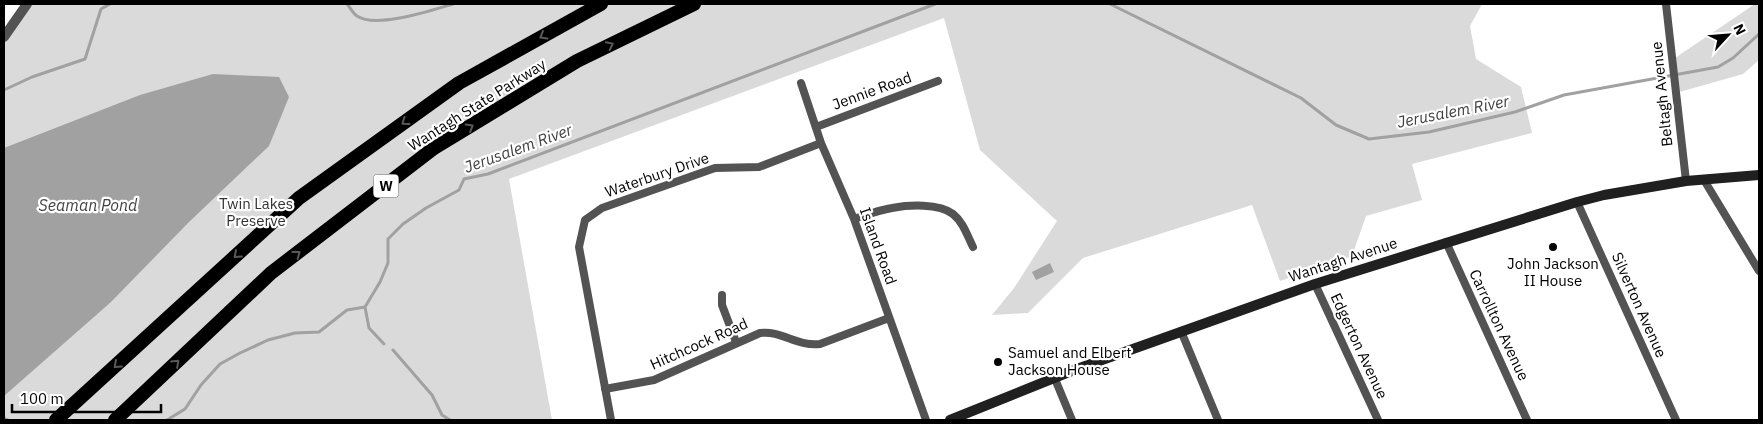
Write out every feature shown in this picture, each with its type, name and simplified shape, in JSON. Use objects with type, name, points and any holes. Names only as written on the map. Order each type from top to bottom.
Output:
[{"type":"highway","name":"Wantagh State Parkway","points":[[56,420],[299,198],[459,83],[601,4]]},
{"type":"highway","name":"Wantagh State Parkway","points":[[115,420],[271,273],[434,148],[577,61],[694,4]]},
{"type":"main road","name":"Wantagh Avenue","points":[[950,420],[1054,379],[1315,284],[1577,202],[1604,195],[1686,181],[1759,175]]},
{"type":"street","points":[[4,37],[27,4]]},
{"type":"street","name":"Beltagh Avenue","points":[[1666,4],[1686,181]]},
{"type":"street","name":"Jennie Road","points":[[816,127],[938,81]]},
{"type":"street","name":"Island Road","points":[[801,83],[821,143],[854,219],[926,420]]},
{"type":"street","name":"Waterbury Drive","points":[[611,420],[579,247],[585,220],[602,208],[715,168],[759,167],[821,143]]},
{"type":"street","points":[[1704,180],[1759,271]]},
{"type":"street","name":"Silverton Avenue","points":[[1577,202],[1676,420]]},
{"type":"street","points":[[854,219],[891,208],[926,206],[940,208],[952,213],[963,224],[973,247]]},
{"type":"street","name":"Carrollton Avenue","points":[[1446,242],[1527,420]]},
{"type":"street","name":"Edgerton Avenue","points":[[1315,284],[1378,420]]},
{"type":"street","points":[[722,295],[722,305],[736,342]]},
{"type":"street","name":"Hitchcock Road","points":[[605,390],[654,380],[736,342],[760,333],[775,333],[801,344],[820,344],[889,318]]},
{"type":"street","points":[[1181,332],[1218,420]]},
{"type":"street","points":[[1054,379],[1072,420]]},
{"type":"green space","name":"Twin Lakes Preserve","points":[[32,4],[1482,4],[1470,26],[1476,59],[1521,87],[1532,133],[1412,164],[1422,200],[1366,216],[1352,256],[1280,281],[1252,205],[1083,258],[1028,313],[992,315],[1014,288],[1057,221],[980,150],[944,18],[509,179],[552,420],[4,420],[4,39]]},
{"type":"green space","points":[[1755,4],[1759,4],[1759,60],[1743,74],[1676,93],[1672,60]]},
{"type":"water","name":"Seaman Pond","points":[[213,74],[279,77],[289,97],[269,146],[188,223],[111,302],[4,396],[4,148],[140,95]]},
{"type":"water","points":[[1050,263],[1054,272],[1036,280],[1032,272]]},
{"type":"waterway","points":[[4,90],[32,77],[85,59],[101,9],[110,4]]},
{"type":"waterway","points":[[347,4],[357,16],[377,20],[404,17],[453,4]]},
{"type":"waterway","name":"Jerusalem River","points":[[167,420],[185,409],[201,385],[220,364],[268,340],[295,333],[319,332],[347,310],[365,307],[380,282],[388,263],[388,239],[403,224],[426,208],[459,190],[464,179],[488,174],[935,4]]},
{"type":"waterway","name":"Jerusalem River","points":[[1110,4],[1301,98],[1336,125],[1369,139],[1429,132],[1515,112],[1564,95],[1718,67],[1733,58],[1759,34]]},
{"type":"waterway","points":[[365,307],[369,328],[384,344]]},
{"type":"waterway","points":[[393,350],[432,395],[442,415],[450,420]]},
{"type":"waterway","name":"Jerusalem River","points":[[4,418],[8,420]]},
{"type":"place","name":"John Jackson II House","points":[[1553,247]]},
{"type":"place","name":"Samuel and Elbert Jackson House","points":[[998,362]]}]
